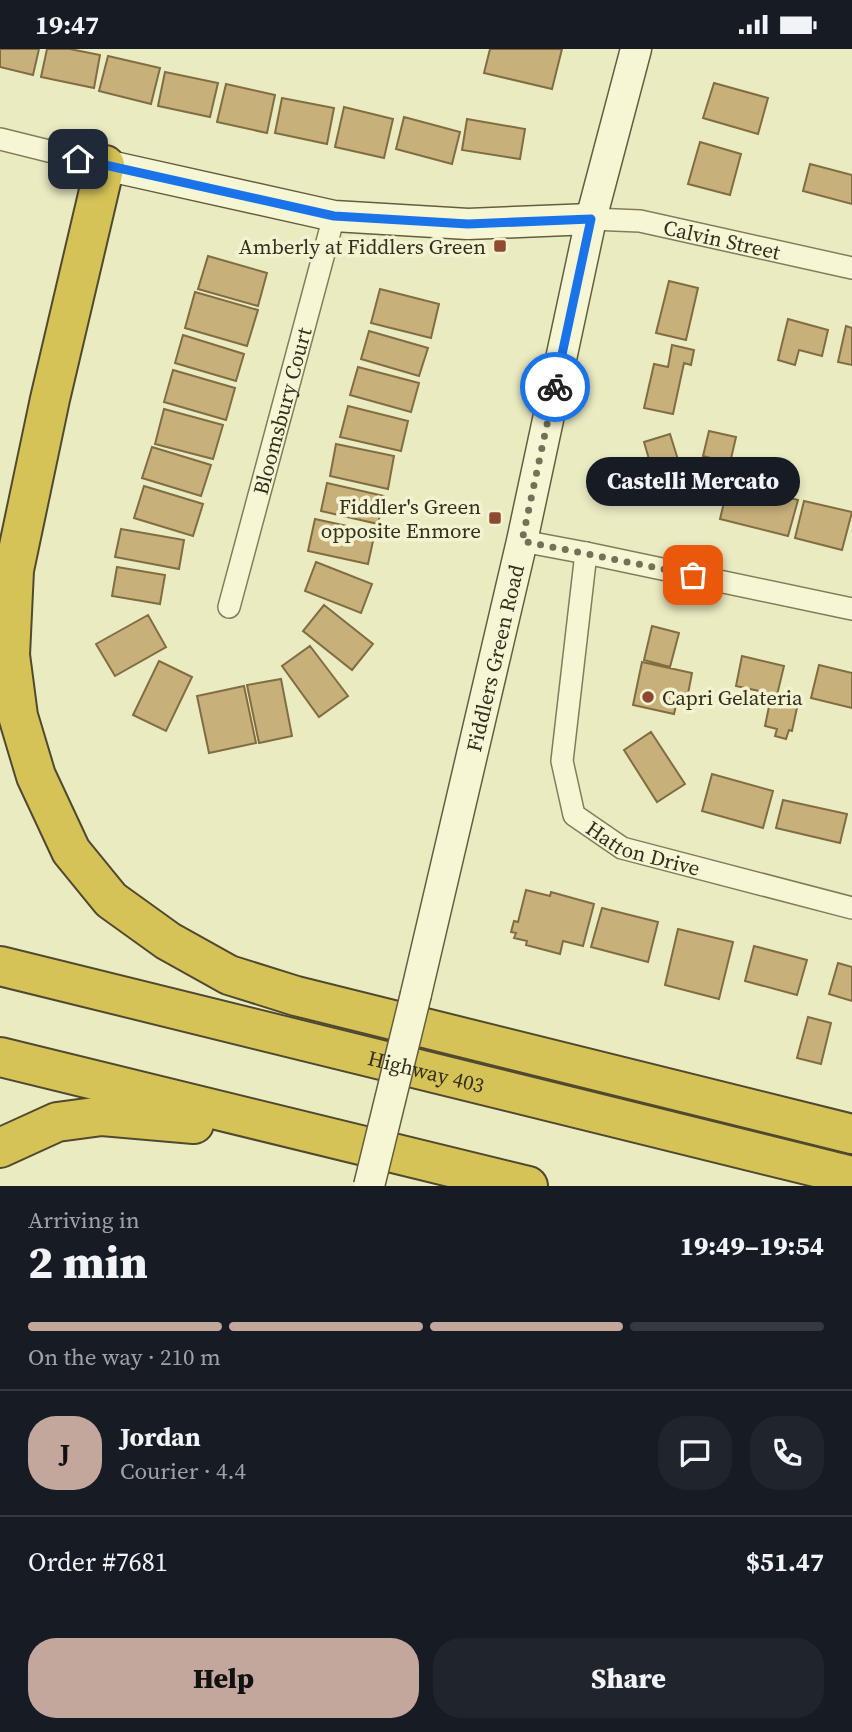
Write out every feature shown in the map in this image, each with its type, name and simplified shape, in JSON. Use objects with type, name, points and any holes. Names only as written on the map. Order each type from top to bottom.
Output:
[{"type":"highway","points":[[104,165],[13,570],[10,655],[18,716],[36,776],[71,851],[111,900],[168,941],[229,975],[296,996],[852,1134]]},
{"type":"highway","name":"Highway 403","points":[[0,966],[852,1176]]},
{"type":"highway","points":[[0,1057],[528,1186]]},
{"type":"highway","points":[[0,1148],[57,1122],[102,1116],[324,1136]]},
{"type":"main road","name":"Fiddlers Green Road","points":[[369,1186],[522,541],[591,219],[636,49]]},
{"type":"main road","points":[[104,165],[334,216],[468,224],[591,219]]},
{"type":"street","points":[[0,139],[104,165]]},
{"type":"street","name":"Bloomsbury Court","points":[[229,607],[334,216]]},
{"type":"street","name":"Calvin Street","points":[[591,219],[640,221],[852,268]]},
{"type":"street","points":[[522,541],[852,609]]},
{"type":"street","name":"Hatton Drive","points":[[586,553],[562,761],[573,815],[622,848],[852,908]]},
{"type":"building","points":[[0,49],[39,49],[33,75],[0,67]]},
{"type":"building","points":[[47,49],[70,49],[100,55],[94,88],[41,77]]},
{"type":"building","points":[[490,49],[562,49],[552,89],[484,73]]},
{"type":"building","points":[[108,56],[160,68],[151,104],[99,91]]},
{"type":"building","points":[[165,72],[218,83],[210,117],[158,106]]},
{"type":"building","points":[[714,83],[768,98],[758,134],[703,118]]},
{"type":"building","points":[[226,84],[275,95],[267,133],[217,122]]},
{"type":"building","points":[[282,98],[334,108],[327,144],[275,133]]},
{"type":"building","points":[[344,107],[393,119],[384,158],[335,147]]},
{"type":"building","points":[[404,117],[460,132],[452,164],[396,149]]},
{"type":"building","points":[[467,119],[525,129],[520,159],[462,150]]},
{"type":"building","points":[[700,142],[741,154],[730,195],[688,184]]},
{"type":"building","points":[[810,164],[852,175],[852,204],[803,191]]},
{"type":"building","points":[[208,256],[267,273],[258,306],[198,289]]},
{"type":"building","points":[[669,281],[698,288],[686,340],[656,333]]},
{"type":"building","points":[[380,289],[439,304],[431,338],[371,323]]},
{"type":"building","points":[[195,292],[258,310],[247,346],[185,328]]},
{"type":"building","points":[[788,319],[828,330],[822,356],[799,350],[795,365],[778,360]]},
{"type":"building","points":[[846,326],[852,328],[852,365],[838,362]]},
{"type":"building","points":[[369,331],[428,348],[419,376],[361,359]]},
{"type":"building","points":[[183,335],[244,354],[236,381],[175,363]]},
{"type":"building","points":[[672,345],[694,350],[691,365],[684,363],[673,414],[644,408],[654,364],[668,367]]},
{"type":"building","points":[[358,367],[419,383],[411,412],[350,395]]},
{"type":"building","points":[[173,370],[235,388],[226,420],[164,402]]},
{"type":"building","points":[[348,406],[408,421],[401,451],[340,437]]},
{"type":"building","points":[[164,409],[223,425],[213,459],[155,444]]},
{"type":"building","points":[[709,431],[736,437],[730,463],[703,456]]},
{"type":"building","points":[[670,434],[685,482],[658,490],[644,442]]},
{"type":"building","points":[[336,444],[394,456],[388,489],[330,476]]},
{"type":"building","points":[[152,447],[211,465],[201,496],[142,478]]},
{"type":"building","points":[[729,482],[798,500],[788,536],[720,519]]},
{"type":"building","points":[[327,483],[384,496],[378,524],[321,511]]},
{"type":"building","points":[[144,486],[203,504],[193,536],[134,518]]},
{"type":"building","points":[[804,501],[852,512],[842,550],[795,538]]},
{"type":"building","points":[[315,519],[375,532],[368,564],[308,551]]},
{"type":"building","points":[[121,529],[184,540],[179,569],[115,557]]},
{"type":"building","points":[[316,562],[372,584],[361,613],[305,591]]},
{"type":"building","points":[[117,567],[165,575],[160,604],[112,596]]},
{"type":"building","points":[[324,605],[373,644],[352,670],[303,631]]},
{"type":"building","points":[[148,615],[166,647],[115,676],[96,644]]},
{"type":"building","points":[[652,626],[679,633],[670,667],[644,660]]},
{"type":"building","points":[[310,646],[348,696],[319,717],[282,666]]},
{"type":"building","points":[[742,656],[784,666],[777,695],[736,686]]},
{"type":"building","points":[[159,661],[192,677],[166,731],[133,715]]},
{"type":"building","points":[[642,662],[692,673],[687,699],[678,697],[674,714],[633,705]]},
{"type":"building","points":[[819,665],[852,673],[852,708],[811,698]]},
{"type":"building","points":[[281,679],[292,736],[259,743],[247,685]]},
{"type":"building","points":[[244,686],[256,743],[209,753],[197,696]]},
{"type":"building","points":[[771,697],[798,703],[792,731],[789,730],[786,739],[775,736],[777,729],[765,726]]},
{"type":"building","points":[[651,732],[685,784],[657,802],[624,750]]},
{"type":"building","points":[[712,774],[773,791],[763,828],[702,811]]},
{"type":"building","points":[[783,800],[847,814],[840,843],[776,828]]},
{"type":"building","points":[[526,890],[550,896],[551,892],[594,904],[583,946],[563,941],[560,954],[526,945],[527,941],[514,938],[516,933],[511,932],[514,921],[518,922]]},
{"type":"building","points":[[602,908],[658,922],[648,962],[591,947]]},
{"type":"building","points":[[678,929],[733,942],[719,999],[665,985]]},
{"type":"building","points":[[754,946],[807,960],[797,995],[745,981]]},
{"type":"building","points":[[838,963],[852,967],[852,1001],[829,994]]},
{"type":"building","points":[[808,1017],[831,1023],[821,1064],[797,1058]]},
{"type":"way so far","points":[[555,387],[522,541],[693,575]]},
{"type":"place","name":"Amberly at Fiddlers Green","points":[[500,246]]},
{"type":"place","name":"Fiddler's Green opposite Enmore","points":[[495,518]]},
{"type":"place","name":"Castelli Mercato","points":[[693,575]]},
{"type":"place","name":"Capri Gelateria","points":[[648,697]]},
{"type":"route","points":[[78,159],[334,216],[468,224],[591,219],[555,387]]}]
